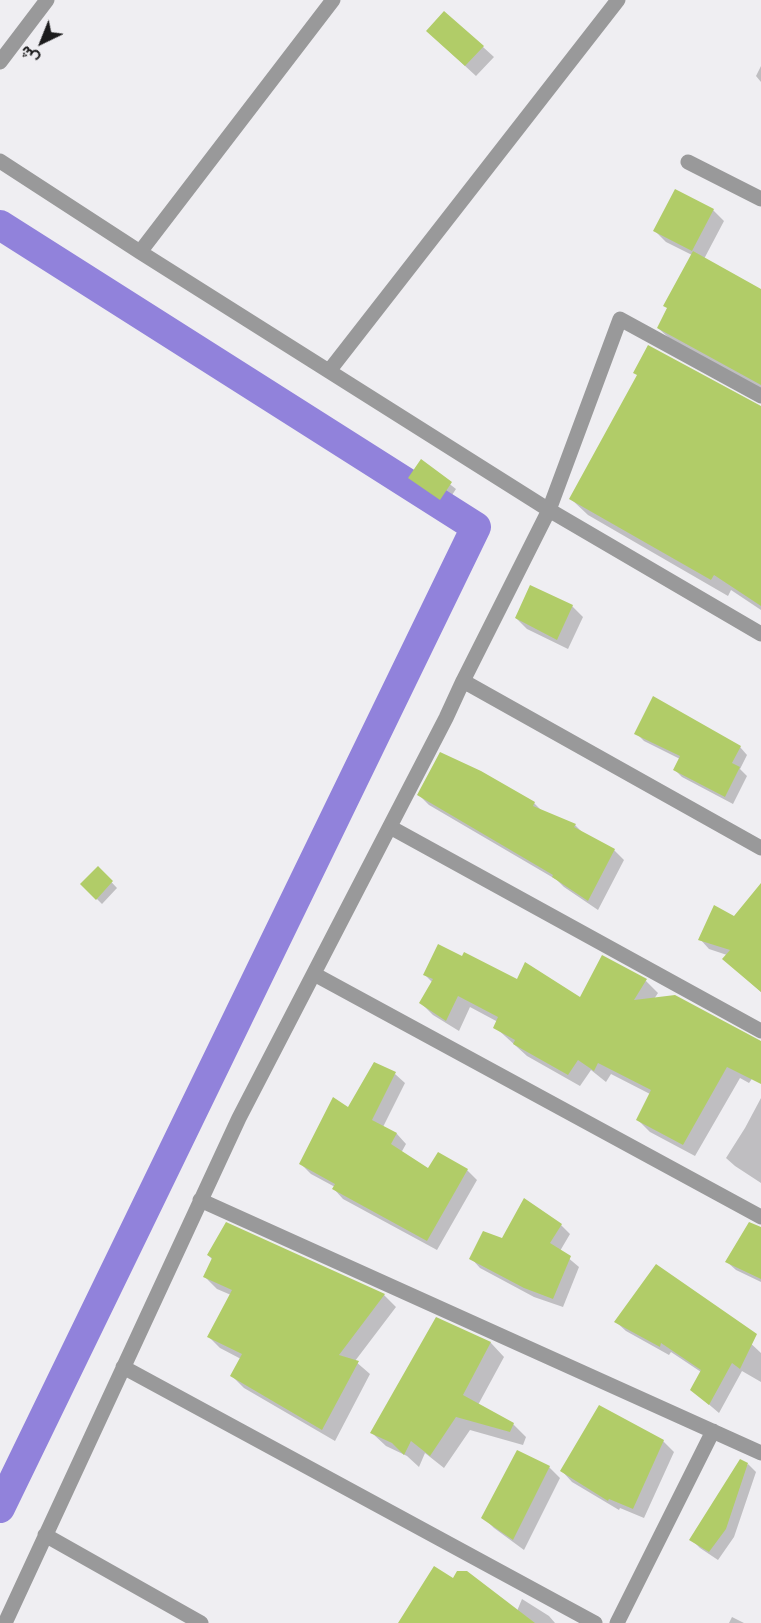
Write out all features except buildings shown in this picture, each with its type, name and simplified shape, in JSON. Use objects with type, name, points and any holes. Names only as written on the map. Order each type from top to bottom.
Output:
[{"type":"street","points":[[0,62],[47,0]]},
{"type":"street","points":[[140,252],[333,0]]},
{"type":"street","points":[[329,371],[618,0]]},
{"type":"street","points":[[0,161],[549,510],[761,634]]},
{"type":"street","points":[[688,162],[761,199]]},
{"type":"street","points":[[5,1623],[239,1118],[446,718],[549,510],[620,319],[761,396]]},
{"type":"street","points":[[463,681],[761,848]]},
{"type":"street","points":[[390,827],[761,1031]]},
{"type":"street","points":[[314,974],[761,1217]]},
{"type":"street","points":[[200,1200],[761,1453]]},
{"type":"street","points":[[123,1367],[595,1623]]},
{"type":"street","points":[[617,1623],[712,1431]]},
{"type":"street","points":[[45,1535],[201,1623]]},
{"type":"waterway","points":[[0,225],[476,527],[0,1508]]}]
